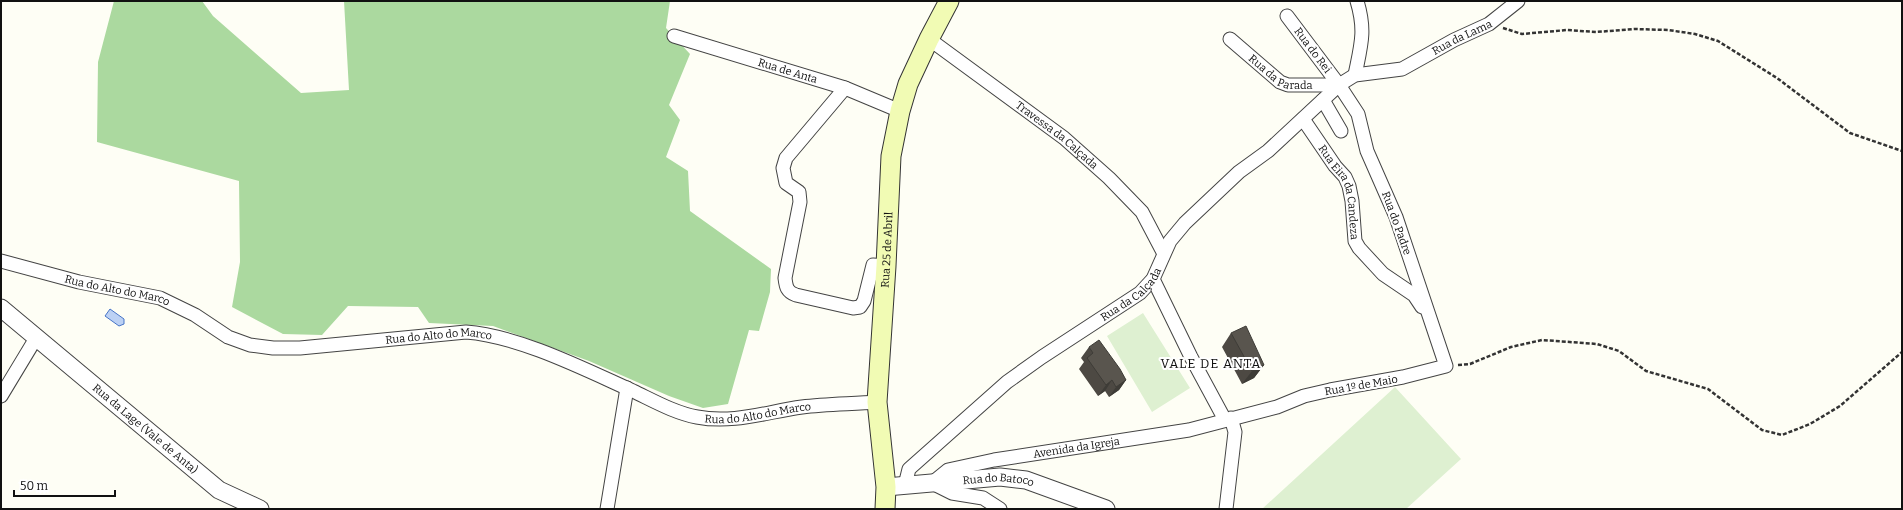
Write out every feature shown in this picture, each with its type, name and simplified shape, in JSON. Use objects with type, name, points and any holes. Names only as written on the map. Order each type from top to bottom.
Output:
[{"type":"main road","name":"Rua 25 de Abril","points":[[885,509],[886,487],[877,402],[886,266],[891,156],[900,111],[908,84],[949,1]]},
{"type":"street","points":[[1355,75],[1363,38],[1362,17],[1357,1]]},
{"type":"street","name":"Rua da Lama","points":[[1355,75],[1402,68],[1454,40],[1489,24],[1518,1]]},
{"type":"street","name":"Rua do Rei","points":[[1287,16],[1339,85]]},
{"type":"street","name":"Rua de Anta","points":[[674,36],[846,88],[900,111]]},
{"type":"street","name":"Travessa da Calçada","points":[[929,39],[1064,138],[1109,178],[1142,212],[1163,252]]},
{"type":"street","name":"Rua da Parada","points":[[1230,39],[1280,82],[1288,85],[1339,85]]},
{"type":"street","name":"Rua da Calçada","points":[[905,485],[909,469],[1007,382],[1042,357],[1140,293],[1154,279],[1163,252],[1185,223],[1239,172],[1268,152],[1339,85],[1355,75]]},
{"type":"street","name":"Rua do Padre","points":[[1339,85],[1358,114],[1366,151],[1396,217],[1446,366]]},
{"type":"street","points":[[846,88],[786,158],[783,168],[786,183],[799,192],[800,202],[785,278],[786,286],[790,293],[796,295],[853,308],[860,307],[864,301],[873,265],[886,266]]},
{"type":"street","points":[[1323,100],[1340,131]]},
{"type":"street","name":"Rua Eira da Candeza","points":[[1303,120],[1335,166],[1345,177],[1349,186],[1352,201],[1355,241],[1359,248],[1383,274],[1414,295],[1419,305],[1428,311]]},
{"type":"street","name":"Rua do Alto do Marco","points":[[1,261],[79,282],[160,298],[195,315],[228,337],[250,345],[273,348],[300,348],[466,332],[487,334],[576,365],[674,410],[696,417],[716,420],[738,419],[802,407],[877,402]]},
{"type":"street","points":[[1154,279],[1191,357],[1228,419],[1234,432],[1226,509]]},
{"type":"street","name":"Rua da Lage (Vale de Anta)","points":[[1,308],[219,490],[260,509]]},
{"type":"street","points":[[1,396],[36,338]]},
{"type":"street","name":"Rua 1º de Maio","points":[[1228,419],[1277,407],[1304,396],[1403,377],[1446,366]]},
{"type":"street","points":[[607,509],[626,388]]},
{"type":"street","name":"Avenida da Igreja","points":[[932,483],[948,470],[994,460],[1189,430],[1228,419]]},
{"type":"street","name":"Rua do Batoco","points":[[886,487],[1000,477],[1026,480],[1071,495],[1106,509]]},
{"type":"street","points":[[932,483],[952,492],[983,498],[1000,509]]},
{"type":"path","points":[[1489,24],[1522,34],[1567,30],[1596,32],[1635,29],[1668,30],[1695,34],[1718,41],[1777,78],[1850,133],[1902,152]]},
{"type":"path","points":[[1446,366],[1470,364],[1511,347],[1542,340],[1597,344],[1619,351],[1646,370],[1708,389],[1762,430],[1782,435],[1810,424],[1840,406],[1902,352]]},
{"type":"green space","points":[[114,1],[202,1],[213,16],[301,93],[349,90],[344,1],[670,1],[666,28],[690,54],[669,105],[680,120],[666,157],[688,171],[690,211],[771,269],[770,292],[759,331],[749,330],[728,404],[703,408],[669,396],[589,361],[493,326],[429,323],[418,307],[348,306],[322,335],[283,334],[232,307],[240,262],[239,181],[97,142],[98,62]]},
{"type":"green space","points":[[1143,313],[1190,388],[1152,412],[1107,336]]},
{"type":"green space","points":[[1395,387],[1461,459],[1406,509],[1262,509]]},
{"type":"water","points":[[110,309],[124,319],[124,324],[119,326],[105,316]]},
{"type":"building","points":[[1246,326],[1264,365],[1252,371],[1231,333]]},
{"type":"building","points":[[1099,340],[1126,380],[1116,387],[1112,380],[1106,385],[1087,358],[1093,353],[1089,347]]},
{"type":"district","name":"VALE DE ANTA","points":[[1211,363]]}]
